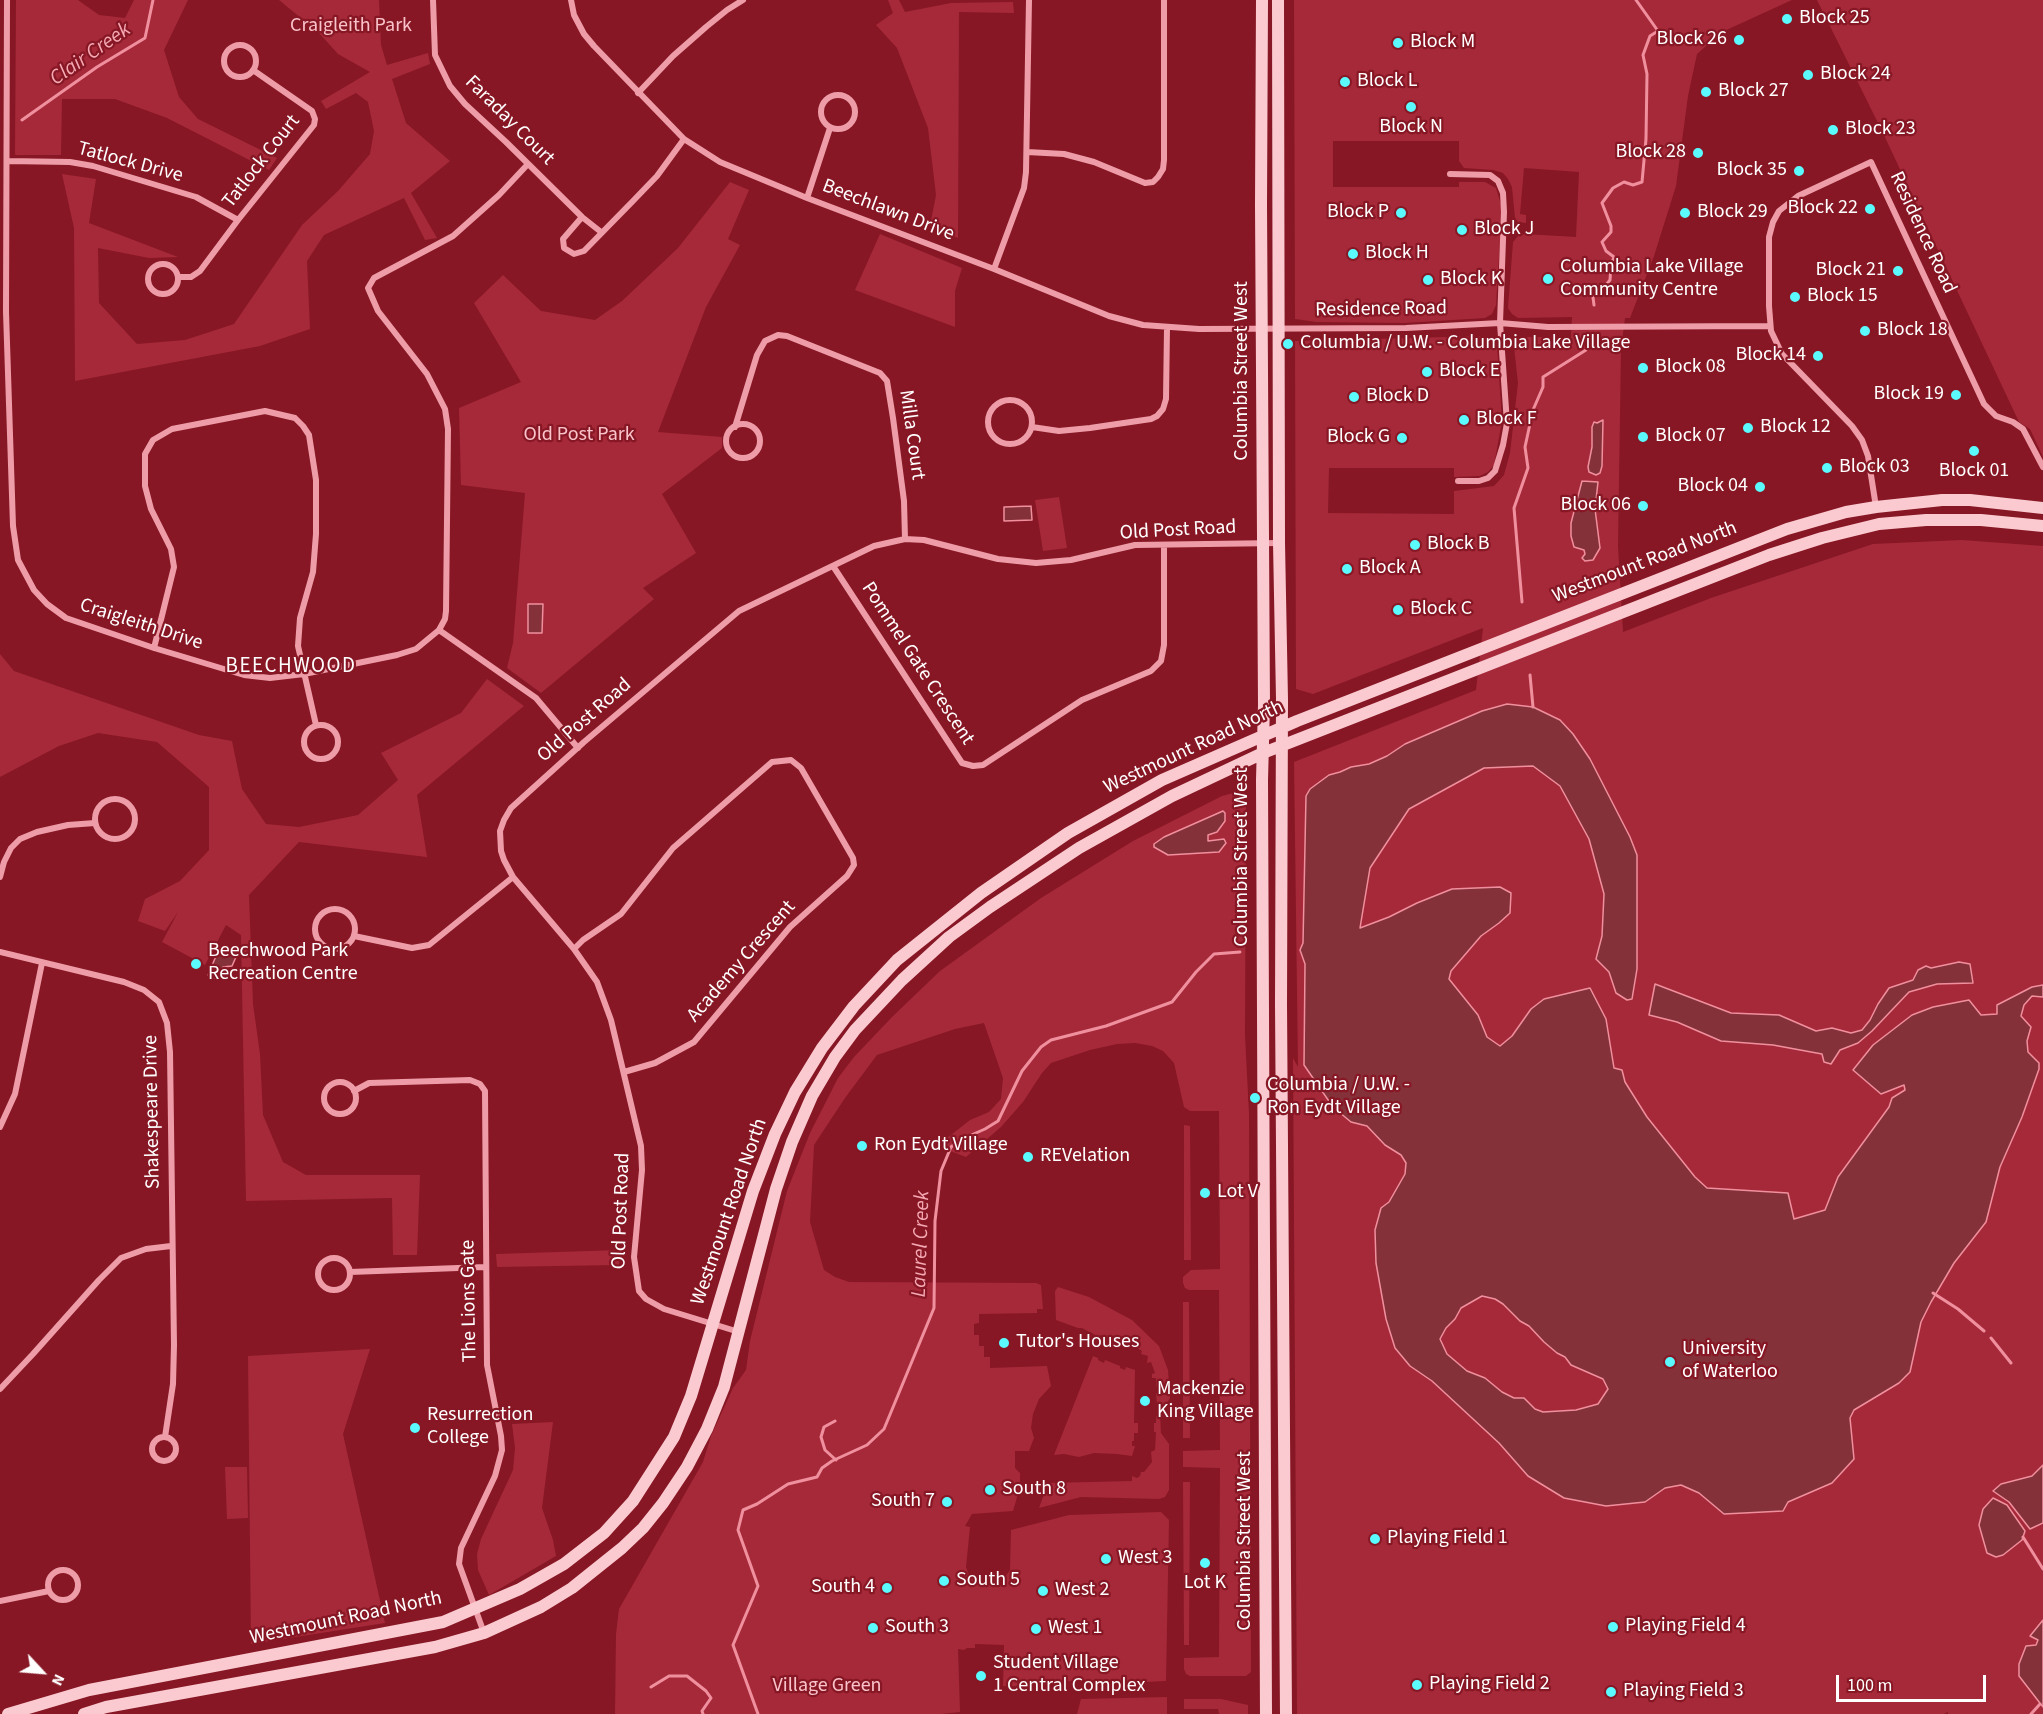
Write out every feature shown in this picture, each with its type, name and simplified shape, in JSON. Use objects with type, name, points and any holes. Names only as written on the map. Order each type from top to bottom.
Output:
[{"type":"main road","name":"Columbia Street West","points":[[1262,0],[1266,1714]]},
{"type":"main road","name":"Columbia Street West","points":[[1278,0],[1286,1714]]},
{"type":"main road","name":"Westmount Road North","points":[[8,1714],[89,1690],[443,1622],[520,1589],[564,1564],[604,1533],[633,1501],[674,1437],[691,1396],[753,1191],[790,1102],[822,1048],[854,1006],[897,960],[981,893],[1068,832],[1162,780],[1282,728],[1787,529],[1846,512],[1942,500],[1970,500],[2043,508]]},
{"type":"main road","name":"Westmount Road North","points":[[84,1714],[118,1705],[435,1647],[484,1633],[541,1607],[572,1588],[622,1548],[643,1528],[663,1503],[687,1467],[707,1429],[724,1387],[773,1200],[792,1142],[812,1096],[835,1058],[855,1030],[902,980],[949,937],[990,907],[1103,834],[1172,796],[1263,753],[1769,555],[1822,538],[1879,524],[1926,520],[1981,520],[2043,525]]},
{"type":"street","name":"Craigleith Drive","points":[[7,0],[6,312],[13,526],[18,560],[34,590],[47,604],[66,618],[244,675],[270,678],[304,674],[416,649],[439,630]]},
{"type":"street","name":"Faraday Court","points":[[433,0],[435,55],[450,86],[465,104],[600,232]]},
{"type":"street","name":"Beechlawn Drive","points":[[571,0],[574,15],[584,34],[638,93],[684,139],[720,162],[1109,316],[1143,325],[1167,328],[1263,327]]},
{"type":"street","points":[[638,93],[673,56],[727,10],[743,0]]},
{"type":"street","points":[[994,269],[1024,188],[1027,152],[1029,0]]},
{"type":"street","points":[[1027,152],[1064,154],[1094,162],[1145,183],[1153,182],[1158,177],[1163,169],[1164,160],[1164,0]]},
{"type":"street","points":[[239,46],[253,51],[256,61],[254,70],[245,76],[234,76],[226,67],[227,54],[230,49],[239,46]]},
{"type":"street","name":"Tatlock Court","points":[[178,277],[191,277],[200,271],[314,125],[315,119],[312,111],[254,70]]},
{"type":"street","points":[[838,95],[846,97],[856,109],[854,121],[850,126],[840,130],[830,128],[822,117],[824,102],[838,95]]},
{"type":"street","points":[[807,198],[830,128]]},
{"type":"street","points":[[582,217],[563,239],[564,248],[574,254],[584,250],[657,176],[684,139]]},
{"type":"street","name":"Tatlock Drive","points":[[8,161],[70,162],[93,166],[196,198],[238,220]]},
{"type":"street","name":"Residence Road","points":[[1876,507],[1868,456],[1862,440],[1852,426],[1788,362],[1774,340],[1770,326],[1769,237],[1776,217],[1792,200],[1871,162],[1984,404],[1993,414],[2023,429],[2043,467]]},
{"type":"street","points":[[528,164],[499,195],[453,236],[435,248],[374,278],[368,288],[378,311],[427,374],[445,410],[448,429],[446,611],[445,619],[439,630],[536,698],[578,748]]},
{"type":"street","points":[[1450,174],[1490,176],[1498,181],[1503,193],[1504,212],[1500,323],[1508,411],[1503,445],[1495,471],[1488,478],[1479,481],[1458,481]]},
{"type":"street","name":"Tatlock Court","points":[[165,263],[174,268],[178,277],[178,282],[172,291],[162,294],[153,290],[148,279],[153,268],[165,263]]},
{"type":"street","name":"Residence Road","points":[[1263,327],[1406,328],[1500,323],[1548,327],[1770,326]]},
{"type":"street","points":[[1032,427],[1059,430],[1090,428],[1151,419],[1157,416],[1163,409],[1166,399],[1167,328]]},
{"type":"street","name":"Milla Court","points":[[735,427],[746,425],[752,427],[759,435],[759,446],[753,455],[737,457],[729,450],[726,440],[735,427],[757,355],[765,341],[778,335],[787,336],[880,373],[887,381],[893,418],[904,501],[905,539]]},
{"type":"street","points":[[1011,400],[1024,405],[1029,411],[1032,427],[1025,438],[1008,443],[994,437],[988,424],[990,414],[996,406],[1011,400]]},
{"type":"street","points":[[154,648],[174,567],[171,549],[151,509],[145,486],[145,454],[153,440],[172,429],[265,411],[295,418],[309,435],[316,480],[313,572],[300,618],[298,646],[316,725]]},
{"type":"street","name":"Old Post Road","points":[[739,1332],[664,1309],[646,1299],[639,1291],[634,1257],[642,1170],[641,1146],[611,1020],[597,982],[574,949],[513,877],[501,851],[500,831],[511,808],[739,611],[874,546],[905,539],[924,540],[998,559],[1036,563],[1071,560],[1135,545],[1279,543]]},
{"type":"street","name":"Pommel Gate Crescent","points":[[833,566],[962,763],[973,766],[982,765],[1082,700],[1151,671],[1161,661],[1164,645],[1164,545]]},
{"type":"street","points":[[316,725],[325,725],[336,734],[338,746],[327,758],[313,758],[305,748],[306,733],[316,725]]},
{"type":"street","name":"Academy Crescent","points":[[574,949],[583,940],[621,915],[673,848],[772,762],[791,760],[801,768],[854,858],[854,865],[847,876],[790,927],[694,1042],[655,1063],[624,1072]]},
{"type":"street","points":[[121,800],[134,813],[134,826],[121,838],[104,837],[95,823],[98,808],[106,801],[121,800]]},
{"type":"street","points":[[0,877],[8,855],[20,839],[47,830],[95,823]]},
{"type":"street","points":[[354,936],[411,948],[429,945],[513,877]]},
{"type":"street","points":[[340,909],[347,912],[354,920],[356,927],[354,936],[344,947],[337,949],[326,947],[316,938],[316,920],[326,910],[340,909]]},
{"type":"street","name":"Shakespeare Drive","points":[[0,952],[124,982],[144,990],[159,1002],[167,1023],[170,1052],[171,1246],[174,1317],[173,1384],[165,1437]]},
{"type":"street","points":[[0,1127],[15,1094],[42,963]]},
{"type":"street","name":"The Lions Gate","points":[[354,1091],[369,1083],[470,1080],[480,1084],[485,1091],[485,1267],[488,1365],[502,1450],[495,1476],[461,1548],[459,1564],[484,1633]]},
{"type":"street","name":"The Lions Gate","points":[[341,1082],[354,1091],[355,1104],[348,1113],[333,1113],[325,1105],[325,1093],[332,1084],[341,1082]]},
{"type":"street","points":[[0,1389],[121,1258],[146,1249],[171,1246]]},
{"type":"street","points":[[333,1258],[345,1262],[350,1272],[348,1282],[340,1290],[326,1288],[319,1281],[318,1275],[322,1263],[333,1258]]},
{"type":"street","points":[[350,1272],[485,1267]]},
{"type":"street","points":[[165,1437],[175,1443],[177,1450],[174,1457],[165,1461],[156,1458],[152,1448],[156,1441],[165,1437]]},
{"type":"street","points":[[63,1570],[72,1573],[76,1578],[77,1588],[67,1599],[55,1597],[49,1591],[48,1582],[54,1572],[63,1570]]},
{"type":"street","points":[[0,1601],[49,1591]]},
{"type":"green space","points":[[16,0],[78,0],[99,15],[125,18],[134,0],[188,0],[164,50],[179,97],[198,119],[277,158],[269,170],[167,118],[115,99],[62,99],[61,155],[15,155]]},
{"type":"green space","name":"Craigleith Park","points":[[279,0],[379,0],[381,45],[387,65],[428,53],[430,64],[392,79],[406,123],[450,161],[411,193],[437,238],[425,240],[404,198],[324,235],[307,261],[310,329],[260,346],[75,381],[74,228],[62,174],[96,179],[89,223],[178,257],[149,258],[98,248],[99,303],[137,344],[185,340],[234,324],[302,225],[338,191],[370,154],[374,131],[368,102],[356,93],[326,109],[321,101],[370,72],[338,54],[319,33]]},
{"type":"green space","points":[[888,0],[899,0],[905,12],[951,3],[1013,2],[1014,13],[959,12],[958,238],[930,226],[936,195],[928,128],[897,48],[876,25],[893,13]]},
{"type":"green space","name":"University of Waterloo","points":[[1294,0],[1792,0],[1722,32],[1697,54],[1688,96],[1676,186],[1654,256],[1630,318],[1625,318],[1621,349],[1618,546],[1623,632],[1711,598],[1873,544],[1962,540],[2043,546],[2043,1714],[1948,1714],[1948,1712],[1944,1714],[1297,1714],[1293,1058],[1298,1067],[1294,762],[1476,690],[1483,628],[1313,694],[1296,689],[1295,341],[1486,336],[1492,339],[1497,345],[1502,421],[1494,465],[1488,472],[1480,476],[1454,477],[1454,468],[1329,468],[1328,513],[1454,514],[1454,491],[1494,486],[1504,475],[1510,453],[1518,383],[1514,347],[1516,341],[1524,337],[1571,337],[1572,317],[1518,318],[1508,308],[1513,242],[1519,235],[1576,237],[1579,172],[1524,168],[1520,214],[1526,215],[1526,223],[1518,222],[1515,218],[1512,187],[1508,179],[1503,173],[1493,170],[1464,168],[1459,161],[1459,141],[1333,141],[1333,187],[1459,187],[1459,182],[1485,182],[1496,188],[1502,208],[1496,305],[1492,314],[1485,318],[1404,323],[1317,322],[1295,319]]},
{"type":"green space","points":[[1817,0],[2043,0],[2043,457],[2030,429],[2019,422],[1882,131]]},
{"type":"green space","name":"Old Post Park","points":[[730,182],[749,190],[728,239],[740,245],[706,307],[658,432],[722,437],[722,448],[662,494],[696,553],[643,588],[654,599],[541,693],[507,668],[513,643],[525,493],[461,485],[459,408],[521,382],[474,303],[503,275],[541,311],[595,320],[622,301],[678,248]]},
{"type":"green space","points":[[880,234],[962,268],[955,291],[955,327],[855,290]]},
{"type":"green space","points":[[1059,497],[1067,548],[1043,551],[1035,500]]},
{"type":"green space","points":[[0,654],[14,671],[199,735],[232,741],[242,789],[266,824],[299,827],[358,815],[398,780],[381,753],[461,713],[487,679],[524,706],[417,795],[427,857],[299,842],[249,895],[253,1004],[260,1054],[263,1115],[283,1162],[306,1175],[420,1175],[417,1255],[393,1255],[392,1198],[246,1201],[241,935],[226,925],[205,965],[162,942],[178,912],[165,931],[138,921],[145,899],[180,881],[209,850],[209,787],[157,742],[98,733],[59,746],[0,777]]},
{"type":"green space","name":"Village Green","points":[[1237,792],[1246,799],[1245,1035],[1249,1114],[1251,1672],[1246,1676],[1190,1676],[1184,1669],[1184,1658],[1219,1657],[1220,1468],[1183,1467],[1183,1451],[1220,1450],[1219,1290],[1189,1290],[1185,1288],[1183,1277],[1191,1270],[1220,1269],[1219,1111],[1190,1111],[1184,1107],[1174,1063],[1163,1051],[1135,1043],[1117,1044],[1051,1063],[1023,1102],[1001,1127],[966,1157],[937,1146],[970,1120],[989,1112],[1001,1099],[1003,1078],[984,1023],[955,1029],[877,1055],[814,1145],[810,1222],[824,1270],[849,1282],[1036,1283],[1041,1285],[1043,1309],[1037,1309],[1037,1313],[979,1314],[979,1323],[974,1324],[974,1335],[979,1335],[979,1346],[984,1346],[984,1357],[990,1357],[990,1368],[1047,1366],[1051,1386],[1039,1399],[1033,1414],[1031,1428],[1034,1438],[1029,1451],[1015,1451],[1015,1468],[1020,1473],[1020,1487],[1013,1511],[972,1514],[965,1526],[970,1527],[966,1567],[969,1575],[977,1580],[1006,1576],[1010,1570],[1011,1530],[1069,1515],[1161,1512],[1169,1520],[1166,1681],[1104,1684],[1104,1680],[1045,1682],[1045,1686],[1003,1686],[1004,1645],[975,1644],[975,1648],[958,1649],[960,1712],[941,1714],[615,1714],[616,1634],[619,1609],[703,1462],[711,1436],[733,1388],[746,1370],[750,1341],[787,1191],[810,1133],[838,1078],[854,1057],[892,1017],[940,971],[1041,898],[1133,841],[1222,796]]},
{"type":"green space","points":[[1184,1125],[1190,1126],[1191,1260],[1184,1260]]},
{"type":"green space","points":[[620,1250],[619,1265],[497,1267],[496,1254]]},
{"type":"green space","points":[[1058,1287],[1089,1297],[1132,1320],[1159,1346],[1168,1370],[1170,1398],[1160,1414],[1161,1433],[1169,1444],[1169,1490],[1165,1497],[1159,1499],[1081,1497],[1039,1508],[1048,1483],[1132,1481],[1132,1476],[1137,1478],[1140,1476],[1141,1472],[1144,1472],[1152,1462],[1151,1452],[1155,1450],[1154,1423],[1158,1415],[1156,1393],[1158,1393],[1158,1386],[1156,1386],[1156,1378],[1152,1378],[1152,1374],[1155,1373],[1151,1362],[1147,1363],[1148,1356],[1141,1354],[1142,1351],[1130,1344],[1128,1346],[1109,1337],[1100,1335],[1099,1337],[1082,1328],[1056,1320],[1055,1291]]},
{"type":"green space","points":[[1183,1302],[1189,1302],[1190,1438],[1183,1438]]},
{"type":"green space","points":[[370,1349],[343,1434],[385,1623],[251,1644],[248,1356]]},
{"type":"green space","points":[[1093,1356],[1104,1363],[1105,1360],[1125,1370],[1126,1367],[1135,1370],[1134,1423],[1138,1423],[1138,1433],[1134,1433],[1132,1446],[1135,1446],[1132,1456],[1094,1453],[1079,1457],[1054,1455]]},
{"type":"green space","points":[[553,1422],[542,1508],[556,1556],[489,1595],[478,1570],[477,1554],[481,1539],[513,1470],[515,1448],[512,1424]]},
{"type":"green space","points":[[225,1467],[247,1467],[248,1518],[227,1519]]},
{"type":"green space","points":[[1183,1482],[1190,1482],[1189,1645],[1184,1645]]},
{"type":"green space","points":[[1167,1697],[1167,1714],[1077,1714],[1081,1699]]},
{"type":"green space","points":[[1184,1699],[1221,1699],[1248,1705],[1248,1714],[1219,1714],[1218,1709],[1184,1709]]},
{"type":"shaded area","points":[[1603,420],[1602,466],[1600,473],[1596,475],[1589,472],[1588,467],[1592,447],[1592,427],[1594,422]]},
{"type":"shaded area","points":[[1582,481],[1598,482],[1595,509],[1600,548],[1593,560],[1585,561],[1582,558],[1585,554],[1584,550],[1574,547],[1571,536],[1571,523]]},
{"type":"shaded area","points":[[1031,506],[1032,520],[1004,521],[1004,507]]},
{"type":"shaded area","points":[[528,604],[543,604],[542,633],[528,633]]},
{"type":"shaded area","points":[[1507,704],[1533,707],[1560,720],[1590,759],[1637,855],[1637,969],[1632,999],[1627,1000],[1616,993],[1609,972],[1596,959],[1602,936],[1604,894],[1589,839],[1560,786],[1533,766],[1484,768],[1409,809],[1370,868],[1360,928],[1452,889],[1500,887],[1511,893],[1510,913],[1481,936],[1451,971],[1449,979],[1478,1015],[1487,1037],[1500,1046],[1512,1036],[1531,1009],[1544,999],[1590,988],[1606,1019],[1614,1068],[1622,1070],[1625,1082],[1647,1117],[1695,1177],[1707,1188],[1788,1193],[1794,1219],[1825,1210],[1838,1177],[1889,1107],[1892,1098],[1905,1090],[1904,1085],[1881,1094],[1853,1070],[1873,1045],[1912,1015],[1933,1007],[1969,1000],[1981,1015],[1997,1014],[1997,1005],[2032,987],[2043,985],[2043,997],[2032,996],[2024,1005],[2021,1016],[2031,1027],[2027,1041],[2028,1052],[2039,1063],[2039,1069],[2022,1117],[2000,1167],[1986,1222],[1954,1263],[1931,1302],[1921,1322],[1910,1372],[1899,1383],[1854,1410],[1850,1418],[1854,1459],[1832,1483],[1788,1502],[1783,1511],[1724,1514],[1699,1493],[1681,1485],[1665,1488],[1645,1502],[1606,1506],[1564,1498],[1528,1476],[1499,1443],[1432,1381],[1410,1366],[1395,1348],[1386,1319],[1376,1263],[1375,1230],[1381,1208],[1389,1202],[1405,1174],[1406,1163],[1401,1155],[1385,1145],[1367,1126],[1351,1122],[1333,1107],[1304,1065],[1305,964],[1300,950],[1303,943],[1306,796],[1310,789],[1329,775],[1351,767],[1369,764],[1405,744],[1482,711]],"holes":[[[1482,1296],[1495,1299],[1529,1326],[1557,1353],[1565,1357],[1571,1365],[1603,1379],[1608,1389],[1598,1404],[1576,1410],[1543,1412],[1535,1409],[1524,1398],[1514,1398],[1502,1392],[1485,1378],[1467,1371],[1447,1354],[1440,1339],[1461,1308]]]},
{"type":"shaded area","points":[[1223,811],[1225,821],[1217,832],[1208,835],[1208,841],[1224,839],[1226,843],[1219,852],[1168,855],[1154,847],[1154,844],[1164,837]]},
{"type":"shaded area","points":[[219,949],[236,957],[232,966],[223,967],[217,979],[208,975]]},
{"type":"shaded area","points":[[1959,962],[1970,964],[1973,983],[1937,984],[1909,992],[1858,1043],[1840,1050],[1831,1064],[1824,1062],[1822,1054],[1773,1045],[1721,1041],[1677,1022],[1649,1015],[1655,984],[1731,1013],[1779,1015],[1816,1031],[1832,1028],[1851,1033],[1862,1030],[1889,988],[1913,980],[1918,970],[1926,966],[1931,968]]},
{"type":"shaded area","points":[[2043,1465],[2043,1523],[2030,1529],[2009,1502],[1993,1491],[2001,1484],[2032,1476]]},
{"type":"shaded area","points":[[1993,1498],[2007,1505],[2025,1531],[2022,1540],[2003,1555],[1996,1557],[1987,1553],[1979,1525],[1983,1509]]},
{"type":"shaded area","points":[[2043,1620],[2043,1707],[2019,1676],[2019,1664],[2026,1646],[2036,1645],[2038,1640],[2030,1636]]},
{"type":"waterway","name":"Clair Creek","points":[[22,120],[97,67],[145,38],[153,0]]},
{"type":"waterway","points":[[1594,305],[1592,290],[1596,286],[1606,285],[1610,280],[1614,257],[1606,251],[1602,242],[1611,232],[1602,203],[1613,188],[1624,182],[1633,185],[1642,182],[1646,139],[1647,74],[1643,55],[1650,36],[1658,31],[1636,0]]},
{"type":"waterway","points":[[1522,602],[1514,508],[1528,468],[1525,447],[1533,410],[1543,387],[1543,377],[1586,350]]},
{"type":"waterway","points":[[1530,675],[1533,707]]},
{"type":"waterway","name":"Laurel Creek","points":[[758,1714],[733,1645],[758,1586],[738,1530],[743,1510],[757,1504],[788,1484],[817,1477],[822,1468],[867,1445],[884,1429],[934,1308],[935,1221],[941,1171],[951,1147],[998,1121],[1022,1071],[1041,1047],[1051,1040],[1106,1026],[1172,1002],[1214,954],[1240,952]]},
{"type":"waterway","points":[[1933,1293],[1958,1309],[1984,1331]]},
{"type":"waterway","points":[[1991,1338],[2011,1363]]},
{"type":"waterway","points":[[835,1421],[824,1427],[821,1437],[825,1450],[836,1460]]},
{"type":"waterway","points":[[2023,1537],[2043,1569]]},
{"type":"waterway","points":[[651,1687],[669,1676],[687,1676],[711,1698],[702,1711],[703,1714]]},
{"type":"waterway","points":[[2031,1714],[2040,1704]]},
{"type":"place","name":"Block 25","points":[[1787,19]]},
{"type":"place","name":"Block 26","points":[[1739,40]]},
{"type":"place","name":"Block M","points":[[1398,43]]},
{"type":"place","name":"Block 24","points":[[1808,75]]},
{"type":"place","name":"Block L","points":[[1345,82]]},
{"type":"place","name":"Block 27","points":[[1706,92]]},
{"type":"place","name":"Block N","points":[[1411,107]]},
{"type":"place","name":"Block 23","points":[[1833,130]]},
{"type":"place","name":"Block 28","points":[[1698,153]]},
{"type":"place","name":"Block 35","points":[[1799,171]]},
{"type":"place","name":"Block 22","points":[[1870,209]]},
{"type":"place","name":"Block P","points":[[1401,213]]},
{"type":"place","name":"Block 29","points":[[1685,213]]},
{"type":"place","name":"Block J","points":[[1462,230]]},
{"type":"place","name":"Block H","points":[[1353,254]]},
{"type":"place","name":"Block 21","points":[[1898,271]]},
{"type":"place","name":"Columbia Lake Village Community Centre","points":[[1548,279]]},
{"type":"place","name":"Block K","points":[[1428,280]]},
{"type":"place","name":"Block 15","points":[[1795,297]]},
{"type":"place","name":"Block 18","points":[[1865,331]]},
{"type":"place","name":"Columbia / U.W. - Columbia Lake Village","points":[[1288,344]]},
{"type":"place","name":"Block 14","points":[[1818,356]]},
{"type":"place","name":"Block 08","points":[[1643,368]]},
{"type":"place","name":"Block E","points":[[1427,372]]},
{"type":"place","name":"Block 19","points":[[1956,395]]},
{"type":"place","name":"Block D","points":[[1354,397]]},
{"type":"place","name":"Block F","points":[[1464,420]]},
{"type":"place","name":"Block 12","points":[[1748,428]]},
{"type":"place","name":"Block 07","points":[[1643,437]]},
{"type":"place","name":"Block G","points":[[1402,438]]},
{"type":"place","name":"Block 01","points":[[1974,451]]},
{"type":"place","name":"Block 03","points":[[1827,468]]},
{"type":"place","name":"Block 04","points":[[1760,487]]},
{"type":"place","name":"Block 06","points":[[1643,506]]},
{"type":"place","name":"Block B","points":[[1415,545]]},
{"type":"place","name":"Block A","points":[[1347,569]]},
{"type":"place","name":"Block C","points":[[1398,610]]},
{"type":"place","name":"Beechwood Park Recreation Centre","points":[[196,964]]},
{"type":"place","name":"Columbia / U.W. - Ron Eydt Village","points":[[1255,1098]]},
{"type":"place","name":"Ron Eydt Village","points":[[862,1146]]},
{"type":"place","name":"REVelation","points":[[1028,1157]]},
{"type":"place","name":"Lot V","points":[[1205,1193]]},
{"type":"place","name":"Tutor's Houses","points":[[1004,1343]]},
{"type":"place","name":"University of Waterloo","points":[[1670,1362]]},
{"type":"place","name":"Mackenzie King Village","points":[[1145,1401]]},
{"type":"place","name":"Resurrection College","points":[[415,1428]]},
{"type":"place","name":"South 8","points":[[990,1490]]},
{"type":"place","name":"South 7","points":[[947,1502]]},
{"type":"place","name":"Playing Field 1","points":[[1375,1539]]},
{"type":"place","name":"West 3","points":[[1106,1559]]},
{"type":"place","name":"Lot K","points":[[1205,1563]]},
{"type":"place","name":"South 5","points":[[944,1581]]},
{"type":"place","name":"South 4","points":[[887,1588]]},
{"type":"place","name":"West 2","points":[[1043,1591]]},
{"type":"place","name":"Playing Field 4","points":[[1613,1627]]},
{"type":"place","name":"South 3","points":[[873,1628]]},
{"type":"place","name":"West 1","points":[[1036,1629]]},
{"type":"place","name":"Student Village 1 Central Complex","points":[[981,1676]]},
{"type":"place","name":"Playing Field 2","points":[[1417,1685]]},
{"type":"place","name":"Playing Field 3","points":[[1611,1692]]},
{"type":"district","name":"BEECHWOOD","points":[[291,667]]}]
